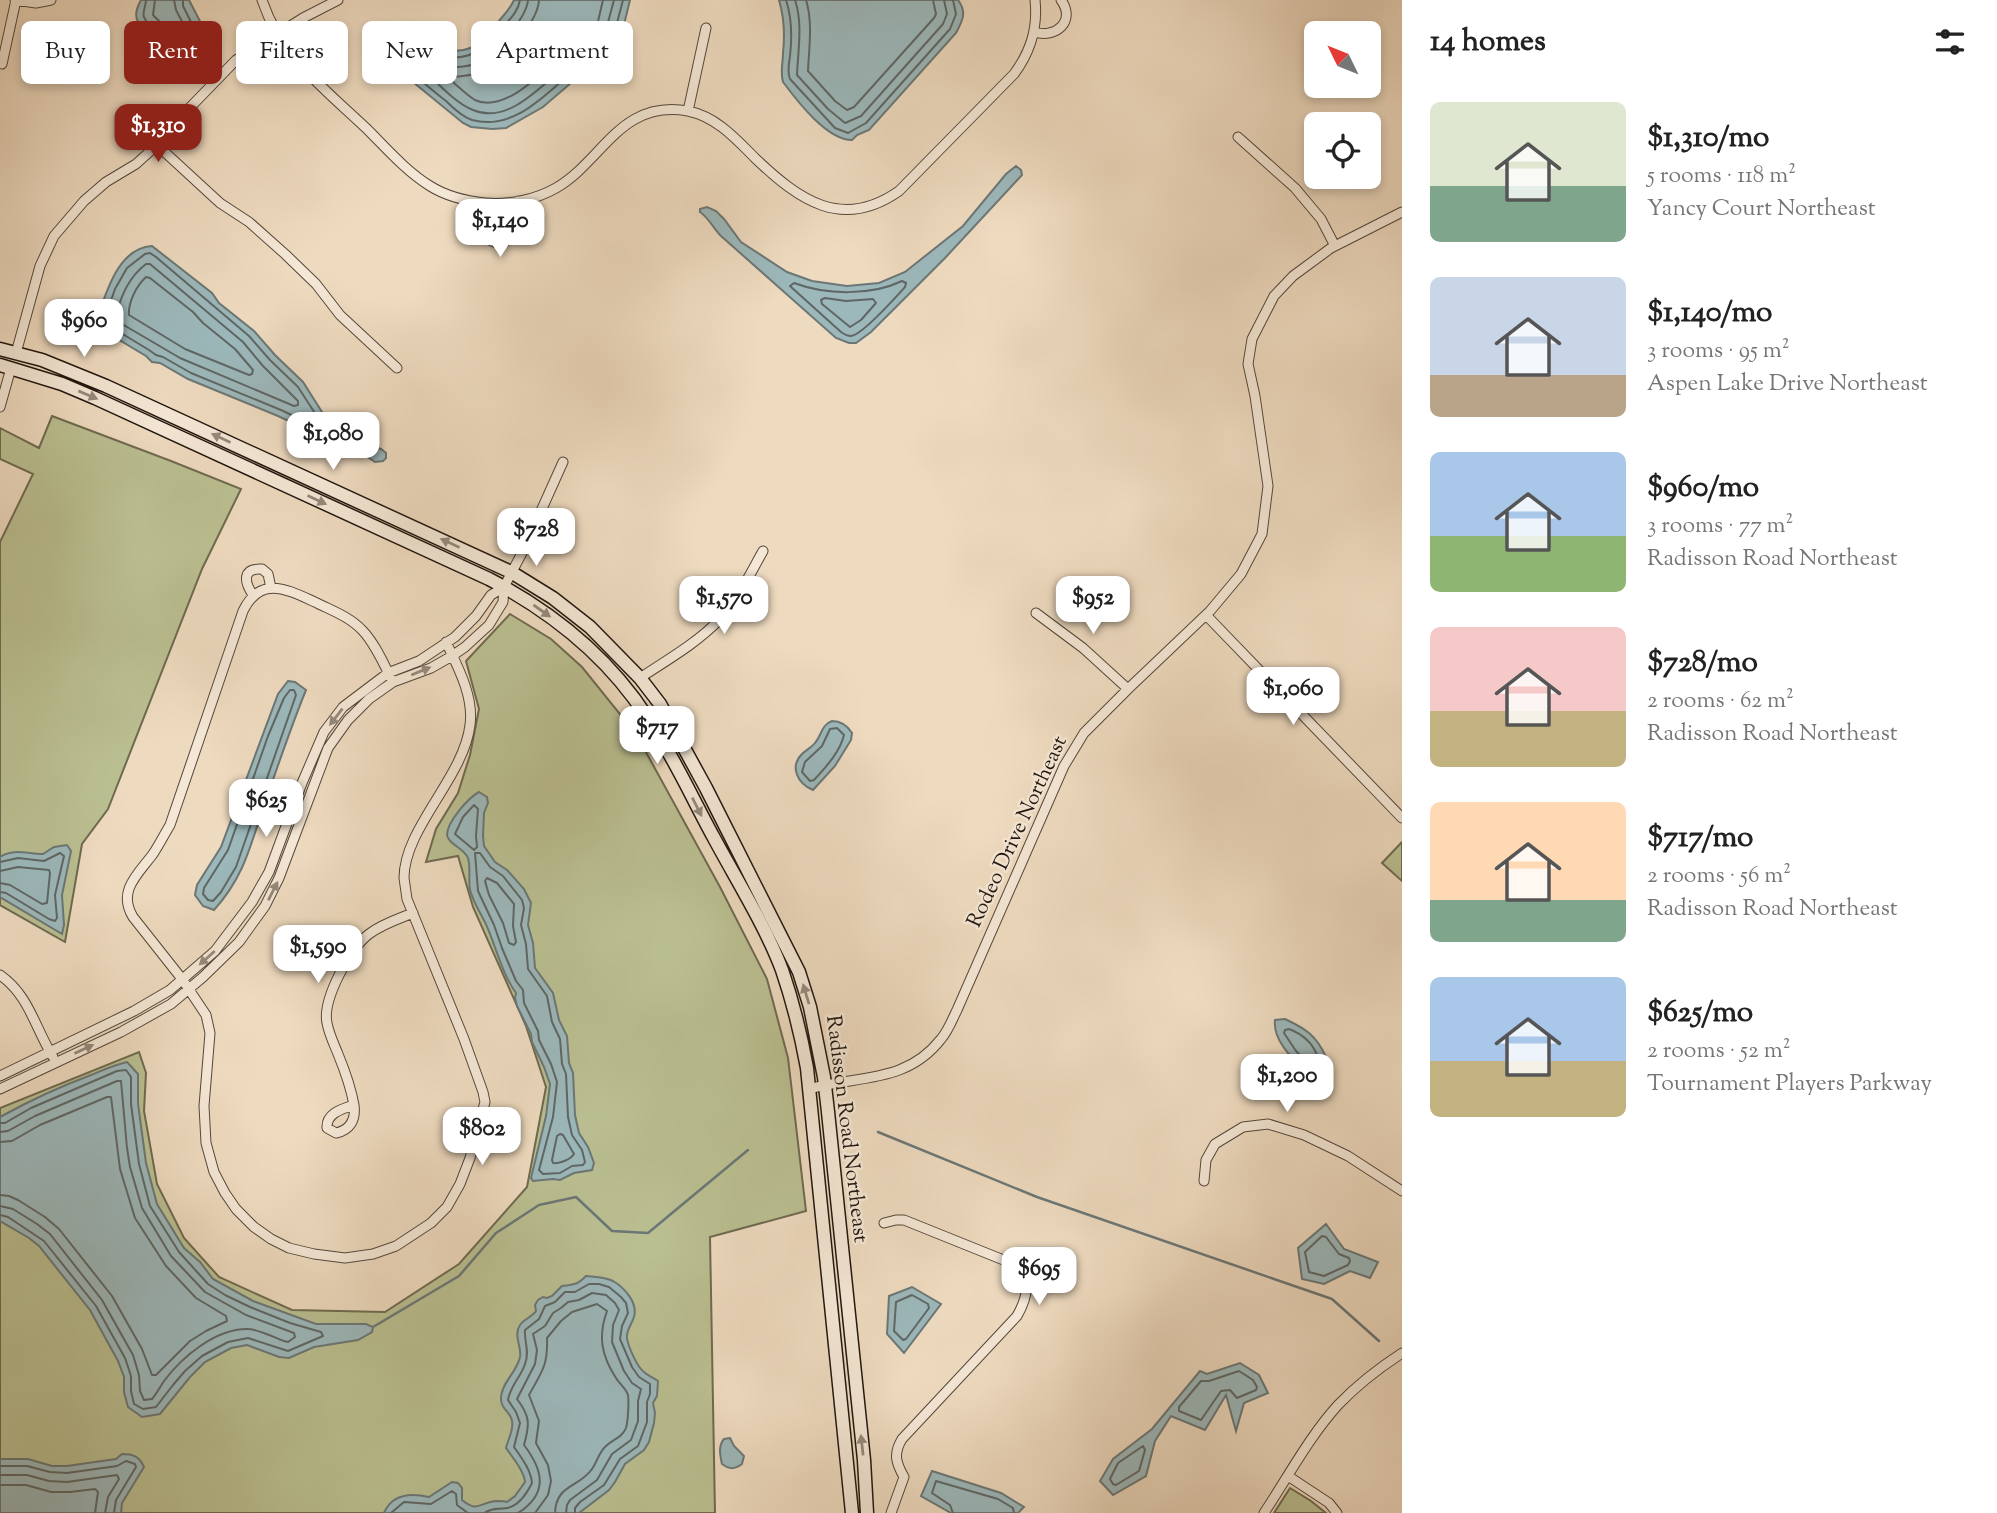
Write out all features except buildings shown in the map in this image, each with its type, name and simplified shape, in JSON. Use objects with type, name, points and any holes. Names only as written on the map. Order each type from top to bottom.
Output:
[{"type":"main road","name":"Radisson Road Northeast","points":[[0,349],[68,370],[511,572],[553,598],[590,627],[640,678],[660,704],[706,788],[799,972],[810,1007],[825,1085],[864,1460],[867,1513]]},
{"type":"main road","points":[[0,357],[16,353]]},
{"type":"main road","points":[[6,367],[36,365],[58,372],[68,370]]},
{"type":"main road","name":"Radisson Road Northeast","points":[[6,367],[95,398],[504,587],[556,621],[579,640],[612,673],[648,718],[758,920],[781,968],[798,1021],[807,1068],[852,1513]]},
{"type":"street","points":[[2,64],[16,0],[36,3],[51,0]]},
{"type":"street","points":[[262,0],[270,21]]},
{"type":"street","points":[[299,21],[338,0]]},
{"type":"street","points":[[318,84],[409,170],[442,193],[475,202],[502,204],[544,194],[558,187],[612,136],[634,120],[659,112],[688,111],[715,121],[725,128],[799,196],[820,205],[847,210],[873,206],[900,191],[1014,74],[1026,56],[1034,32],[1037,18],[1035,0]]},
{"type":"street","points":[[1034,32],[1049,35],[1060,28],[1066,13],[1061,0]]},
{"type":"street","points":[[688,111],[706,28]]},
{"type":"street","points":[[16,353],[40,266],[54,236],[84,201],[106,182],[136,164],[157,145],[236,60]]},
{"type":"street","points":[[1238,137],[1295,188],[1321,219],[1335,246]]},
{"type":"street","points":[[157,145],[220,203],[249,222],[285,254],[316,284],[340,315],[397,368]]},
{"type":"street","points":[[475,202],[477,227],[487,240],[500,244],[512,238],[520,224],[518,201]]},
{"type":"street","name":"Rodeo Drive Northeast","points":[[809,1089],[884,1076],[909,1067],[924,1058],[942,1038],[957,1010],[1065,766],[1084,733],[1206,615],[1241,574],[1262,534],[1268,486],[1248,364],[1252,339],[1275,296],[1293,276],[1335,246],[1402,212]]},
{"type":"street","points":[[0,407],[6,367]]},
{"type":"street","points":[[0,1089],[131,1027],[170,1004],[239,942],[265,906],[279,878],[328,748],[348,720],[369,699],[393,682],[431,668],[452,656],[489,625],[503,602],[504,587],[563,462]]},
{"type":"street","points":[[640,678],[700,638],[718,621],[738,594],[763,551]]},
{"type":"street","points":[[253,595],[246,579],[249,572],[255,568],[268,574],[271,587]]},
{"type":"street","points":[[393,682],[372,641],[345,616],[288,589],[271,587],[253,595],[243,611],[170,825],[127,891],[128,909],[206,1015],[210,1033],[204,1106],[206,1143],[214,1172],[225,1193],[254,1227],[271,1239],[289,1248],[345,1258],[373,1254],[396,1246],[431,1223],[447,1206],[460,1184],[470,1158],[485,1102],[464,1039],[407,899],[404,877],[407,858],[419,830],[446,786],[463,750],[470,724],[469,704],[463,682],[446,642]]},
{"type":"street","points":[[0,1076],[134,1011],[170,990],[215,951],[252,902],[269,872],[324,732],[343,707],[388,673],[419,662],[446,642],[466,627],[491,596],[504,587]]},
{"type":"street","points":[[1035,613],[1083,648],[1128,689]]},
{"type":"street","points":[[1206,615],[1402,818]]},
{"type":"street","points":[[354,1105],[327,1026],[325,1012],[328,999],[360,941],[382,926],[413,913]]},
{"type":"street","points":[[0,975],[12,983],[27,1003],[56,1062]]},
{"type":"street","points":[[1204,1181],[1206,1160],[1215,1144],[1242,1127],[1268,1124],[1304,1135],[1348,1156],[1402,1191]]},
{"type":"street","points":[[884,1223],[904,1220],[1006,1261],[1022,1273],[1028,1292],[1017,1316],[902,1439],[896,1454],[897,1464],[904,1477],[891,1513]]},
{"type":"street","points":[[1264,1513],[1315,1434],[1338,1405],[1366,1379],[1402,1353]]},
{"type":"street","points":[[1288,1476],[1329,1503],[1337,1513]]},
{"type":"green space","points":[[52,416],[241,489],[202,569],[108,809],[82,844],[65,942],[0,905],[0,542],[33,474],[0,459],[0,428],[39,448]]},
{"type":"green space","points":[[510,614],[551,639],[582,667],[636,734],[767,979],[788,1058],[806,1211],[710,1237],[715,1513],[0,1513],[0,1108],[139,1052],[146,1073],[144,1111],[157,1184],[184,1238],[219,1277],[292,1310],[385,1312],[459,1264],[527,1187],[546,1087],[526,1026],[473,907],[458,856],[426,862],[436,829],[458,793],[470,755],[479,709],[466,661]]},
{"type":"green space","points":[[1402,842],[1402,881],[1382,863]]},
{"type":"green space","points":[[1290,1488],[1311,1501],[1326,1513],[1274,1513]]},
{"type":"water","points":[[141,0],[189,0],[200,21],[138,21],[137,8]]},
{"type":"water","points":[[514,0],[630,0],[625,21],[499,21]]},
{"type":"water","points":[[779,0],[958,0],[963,16],[956,33],[869,130],[852,140],[833,134],[823,127],[783,82],[784,26]]},
{"type":"water","points":[[470,48],[471,84],[570,84],[543,107],[506,128],[471,127],[415,84],[457,84],[457,50]]},
{"type":"water","points":[[1016,166],[1022,175],[945,258],[871,332],[856,343],[836,338],[721,236],[700,212],[700,209],[707,207],[716,211],[741,242],[787,272],[812,281],[847,286],[879,283],[905,272],[963,226],[1006,174]]},
{"type":"water","points":[[152,246],[212,293],[219,303],[254,331],[303,382],[329,423],[350,439],[381,449],[386,453],[386,458],[375,462],[278,416],[188,379],[160,363],[152,362],[111,335],[98,316],[110,283],[131,254]]},
{"type":"water","points":[[288,681],[295,682],[306,690],[239,874],[214,910],[203,906],[195,895],[197,885],[221,847],[278,694]]},
{"type":"water","points":[[832,721],[848,728],[852,733],[851,740],[835,766],[813,790],[803,784],[797,775],[796,764]]},
{"type":"water","points":[[479,792],[487,797],[488,803],[484,813],[484,846],[495,862],[507,870],[524,889],[531,903],[528,925],[535,968],[553,993],[559,1020],[567,1036],[569,1063],[573,1073],[575,1115],[579,1133],[594,1163],[592,1170],[574,1173],[560,1180],[533,1181],[531,1178],[546,1116],[550,1084],[517,1006],[516,993],[472,895],[468,858],[447,835],[450,824],[459,811]]},
{"type":"water","points":[[67,845],[71,851],[62,895],[62,934],[0,897],[0,857],[15,852],[43,854],[54,847]]},
{"type":"water","points":[[1285,1019],[1314,1038],[1326,1057],[1323,1065],[1302,1067],[1287,1052],[1275,1027],[1275,1020]]},
{"type":"water","points":[[127,1062],[138,1074],[138,1104],[146,1163],[157,1204],[184,1248],[200,1262],[213,1279],[253,1301],[316,1324],[366,1324],[373,1327],[372,1332],[358,1340],[314,1347],[289,1358],[247,1345],[231,1348],[205,1362],[160,1414],[142,1417],[128,1407],[124,1377],[118,1361],[90,1310],[39,1246],[0,1221],[0,1117],[56,1089]]},
{"type":"water","points":[[1326,1224],[1344,1249],[1378,1262],[1370,1278],[1350,1271],[1324,1284],[1302,1279],[1298,1248]]},
{"type":"water","points":[[586,1276],[613,1281],[626,1292],[634,1306],[634,1317],[627,1335],[629,1346],[641,1369],[658,1381],[657,1396],[653,1403],[654,1423],[644,1450],[625,1464],[609,1490],[579,1513],[384,1513],[392,1502],[403,1496],[429,1497],[452,1482],[458,1483],[462,1488],[462,1500],[475,1507],[495,1501],[507,1502],[515,1496],[525,1482],[506,1448],[512,1424],[501,1397],[520,1357],[518,1329],[536,1311],[538,1300],[552,1296],[562,1286],[577,1283]]},
{"type":"water","points":[[912,1287],[941,1304],[904,1353],[887,1334],[889,1296]]},
{"type":"water","points":[[1240,1363],[1259,1375],[1268,1393],[1244,1403],[1236,1431],[1226,1395],[1205,1430],[1171,1416],[1155,1441],[1146,1476],[1113,1495],[1100,1481],[1113,1459],[1152,1429],[1200,1371],[1207,1374]]},
{"type":"water","points":[[730,1438],[744,1456],[742,1464],[734,1468],[722,1464],[720,1454],[722,1442]]},
{"type":"water","points":[[122,1454],[135,1456],[144,1467],[122,1503],[121,1513],[0,1513],[0,1459],[28,1459],[52,1466],[67,1466],[116,1459]]},
{"type":"water","points":[[932,1471],[1001,1493],[1024,1507],[1018,1513],[951,1513],[921,1496]]},
{"type":"waterway","points":[[878,1132],[1037,1197],[1332,1299],[1379,1341]]},
{"type":"waterway","points":[[373,1327],[459,1276],[496,1233],[539,1205],[576,1197],[612,1231],[648,1233],[748,1150]]}]
